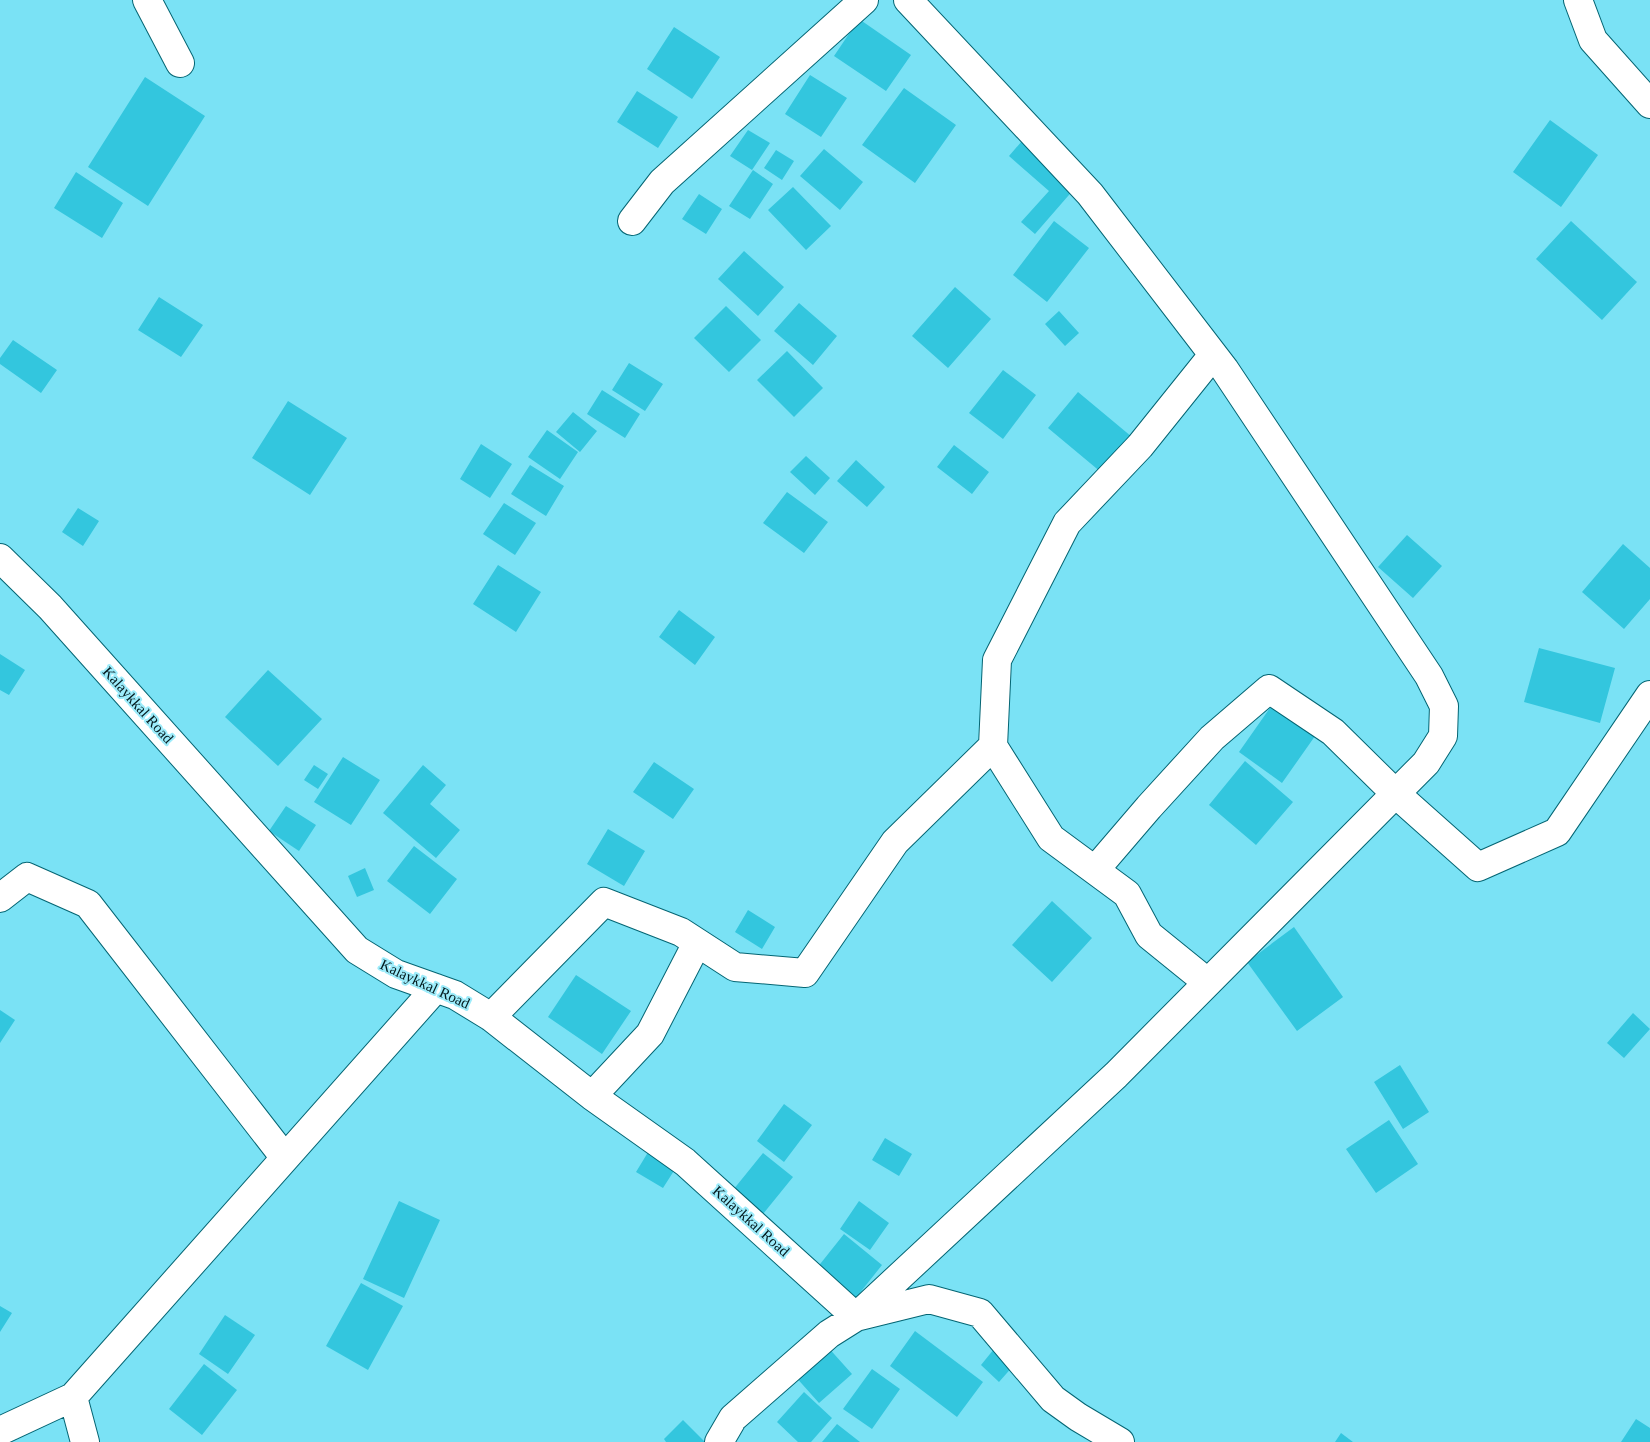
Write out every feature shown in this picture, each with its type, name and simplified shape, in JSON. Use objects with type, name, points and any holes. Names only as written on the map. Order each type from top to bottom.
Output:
[{"type":"street","points":[[146,0],[180,63]]},
{"type":"street","points":[[632,222],[662,182],[864,0]]},
{"type":"street","points":[[719,1442],[733,1418],[829,1334],[856,1316],[1116,1075],[1426,763],[1443,736],[1444,706],[1429,676],[1226,370],[1090,194],[908,0]]},
{"type":"street","points":[[1578,0],[1593,40],[1650,104]]},
{"type":"street","points":[[1208,982],[1149,935],[1127,894],[1051,838],[993,746],[997,660],[1067,523],[1140,446],[1213,355]]},
{"type":"street","name":"Kalaykkal Road","points":[[0,558],[50,607],[357,950],[396,974],[455,995],[491,1017],[592,1096],[686,1162],[856,1316]]},
{"type":"street","points":[[1095,870],[1212,738],[1270,689],[1333,732],[1396,794],[1478,866],[1557,832],[1650,696]]},
{"type":"street","points":[[491,1017],[604,902],[681,932],[735,967],[805,973],[895,842],[993,746]]},
{"type":"street","points":[[0,898],[27,877],[88,904],[284,1158]]},
{"type":"street","points":[[592,1096],[650,1034],[697,943]]},
{"type":"street","points":[[0,1431],[73,1397],[436,988]]},
{"type":"street","points":[[856,1316],[929,1299],[980,1313],[1053,1399],[1078,1417],[1120,1442]]},
{"type":"street","points":[[73,1397],[85,1442]]},
{"type":"building","points":[[859,19],[911,55],[886,91],[834,56]]},
{"type":"building","points":[[674,27],[720,57],[692,99],[647,69]]},
{"type":"building","points":[[810,75],[847,98],[821,137],[785,114]]},
{"type":"building","points":[[145,77],[205,116],[148,206],[88,167]]},
{"type":"building","points":[[904,88],[956,125],[915,183],[862,145]]},
{"type":"building","points":[[637,91],[678,117],[658,148],[617,122]]},
{"type":"building","points":[[1550,120],[1598,155],[1561,207],[1513,172]]},
{"type":"building","points":[[748,130],[770,143],[752,170],[730,156]]},
{"type":"building","points":[[1022,141],[1075,188],[1035,234],[1021,222],[1049,191],[1009,156]]},
{"type":"building","points":[[824,149],[863,182],[840,210],[800,176]]},
{"type":"building","points":[[776,150],[794,161],[782,180],[764,168]]},
{"type":"building","points":[[753,170],[773,184],[750,219],[729,206]]},
{"type":"building","points":[[76,172],[123,203],[102,238],[54,208]]},
{"type":"building","points":[[793,187],[831,226],[806,250],[768,210]]},
{"type":"building","points":[[699,194],[722,209],[706,234],[682,219]]},
{"type":"building","points":[[1054,221],[1089,248],[1047,302],[1013,275]]},
{"type":"building","points":[[1571,221],[1637,282],[1602,320],[1536,259]]},
{"type":"building","points":[[744,251],[784,287],[758,316],[718,279]]},
{"type":"building","points":[[955,287],[991,319],[948,368],[912,336]]},
{"type":"building","points":[[159,297],[203,325],[181,357],[138,330]]},
{"type":"building","points":[[799,303],[837,336],[813,365],[774,331]]},
{"type":"building","points":[[726,306],[761,340],[729,372],[694,338]]},
{"type":"building","points":[[1059,311],[1079,333],[1065,346],[1045,324]]},
{"type":"building","points":[[13,340],[57,370],[41,393],[0,364],[0,358]]},
{"type":"building","points":[[787,351],[823,388],[794,417],[757,380]]},
{"type":"building","points":[[629,363],[663,384],[645,411],[612,390]]},
{"type":"building","points":[[1003,370],[1036,395],[1003,439],[969,413]]},
{"type":"building","points":[[602,390],[640,414],[625,438],[587,414]]},
{"type":"building","points":[[1078,392],[1132,437],[1102,473],[1048,428]]},
{"type":"building","points":[[288,401],[347,438],[310,495],[252,458]]},
{"type":"building","points":[[573,412],[597,431],[580,452],[556,432]]},
{"type":"building","points":[[547,430],[578,452],[560,479],[528,457]]},
{"type":"building","points":[[481,444],[512,464],[490,498],[460,479]]},
{"type":"building","points":[[954,445],[989,472],[972,494],[937,467]]},
{"type":"building","points":[[806,456],[830,478],[815,495],[790,472]]},
{"type":"building","points":[[856,460],[885,487],[867,507],[837,481]]},
{"type":"building","points":[[530,465],[564,486],[546,516],[511,494]]},
{"type":"building","points":[[787,492],[828,522],[804,553],[763,523]]},
{"type":"building","points":[[504,503],[536,523],[515,555],[483,534]]},
{"type":"building","points":[[78,508],[99,521],[83,546],[62,532]]},
{"type":"building","points":[[1407,535],[1442,566],[1413,598],[1378,567]]},
{"type":"building","points":[[1623,544],[1650,568],[1650,599],[1624,629],[1582,592]]},
{"type":"building","points":[[498,565],[541,592],[516,632],[473,604]]},
{"type":"building","points":[[679,610],[715,637],[695,665],[659,637]]},
{"type":"building","points":[[1539,648],[1615,668],[1600,723],[1524,702]]},
{"type":"building","points":[[0,654],[25,670],[9,695],[0,690]]},
{"type":"building","points":[[268,670],[322,719],[278,766],[225,717]]},
{"type":"building","points":[[1277,698],[1320,729],[1282,783],[1239,752]]},
{"type":"building","points":[[343,757],[380,780],[351,825],[314,802]]},
{"type":"building","points":[[1245,761],[1293,802],[1256,845],[1209,805]]},
{"type":"building","points":[[654,762],[694,789],[673,819],[633,792]]},
{"type":"building","points":[[314,765],[328,774],[318,789],[304,780]]},
{"type":"building","points":[[423,765],[446,785],[430,804],[460,830],[436,858],[383,813]]},
{"type":"building","points":[[286,806],[316,825],[299,851],[269,831]]},
{"type":"building","points":[[608,829],[645,851],[624,886],[587,864]]},
{"type":"building","points":[[414,846],[457,879],[430,914],[387,881]]},
{"type":"building","points":[[365,868],[374,890],[357,897],[348,876]]},
{"type":"building","points":[[1052,901],[1092,938],[1052,982],[1012,945]]},
{"type":"building","points":[[748,910],[775,927],[762,949],[735,932]]},
{"type":"building","points":[[1294,927],[1343,997],[1297,1031],[1247,962]]},
{"type":"building","points":[[576,975],[631,1011],[602,1054],[548,1017]]},
{"type":"building","points":[[0,1010],[15,1020],[0,1043]]},
{"type":"building","points":[[1633,1013],[1650,1029],[1624,1058],[1607,1043]]},
{"type":"building","points":[[1400,1065],[1429,1112],[1403,1129],[1374,1082]]},
{"type":"building","points":[[784,1104],[812,1125],[784,1162],[757,1141]]},
{"type":"building","points":[[1389,1120],[1418,1164],[1376,1193],[1346,1149]]},
{"type":"building","points":[[885,1138],[912,1154],[899,1176],[872,1160]]},
{"type":"building","points":[[650,1149],[677,1166],[663,1188],[636,1172]]},
{"type":"building","points":[[763,1153],[793,1177],[759,1219],[729,1195]]},
{"type":"building","points":[[399,1201],[440,1220],[404,1298],[363,1279]]},
{"type":"building","points":[[859,1201],[889,1223],[870,1250],[840,1229]]},
{"type":"building","points":[[844,1234],[882,1265],[851,1304],[813,1273]]},
{"type":"building","points":[[361,1283],[403,1306],[368,1370],[326,1346]]},
{"type":"building","points":[[0,1306],[12,1313],[0,1332]]},
{"type":"building","points":[[225,1315],[255,1335],[228,1374],[199,1354]]},
{"type":"building","points":[[915,1331],[983,1382],[957,1417],[890,1366]]},
{"type":"building","points":[[826,1345],[852,1374],[819,1403],[794,1375]]},
{"type":"building","points":[[994,1349],[1014,1365],[999,1382],[981,1365]]},
{"type":"building","points":[[204,1364],[237,1390],[202,1435],[169,1409]]},
{"type":"building","points":[[872,1369],[900,1389],[872,1429],[843,1409]]},
{"type":"building","points":[[804,1392],[832,1418],[811,1442],[798,1442],[777,1422]]},
{"type":"building","points":[[1636,1419],[1650,1428],[1650,1442],[1621,1442]]},
{"type":"building","points":[[683,1420],[705,1442],[666,1442],[664,1439]]},
{"type":"building","points":[[837,1424],[860,1442],[822,1442]]},
{"type":"building","points":[[1341,1433],[1353,1442],[1335,1442]]}]
